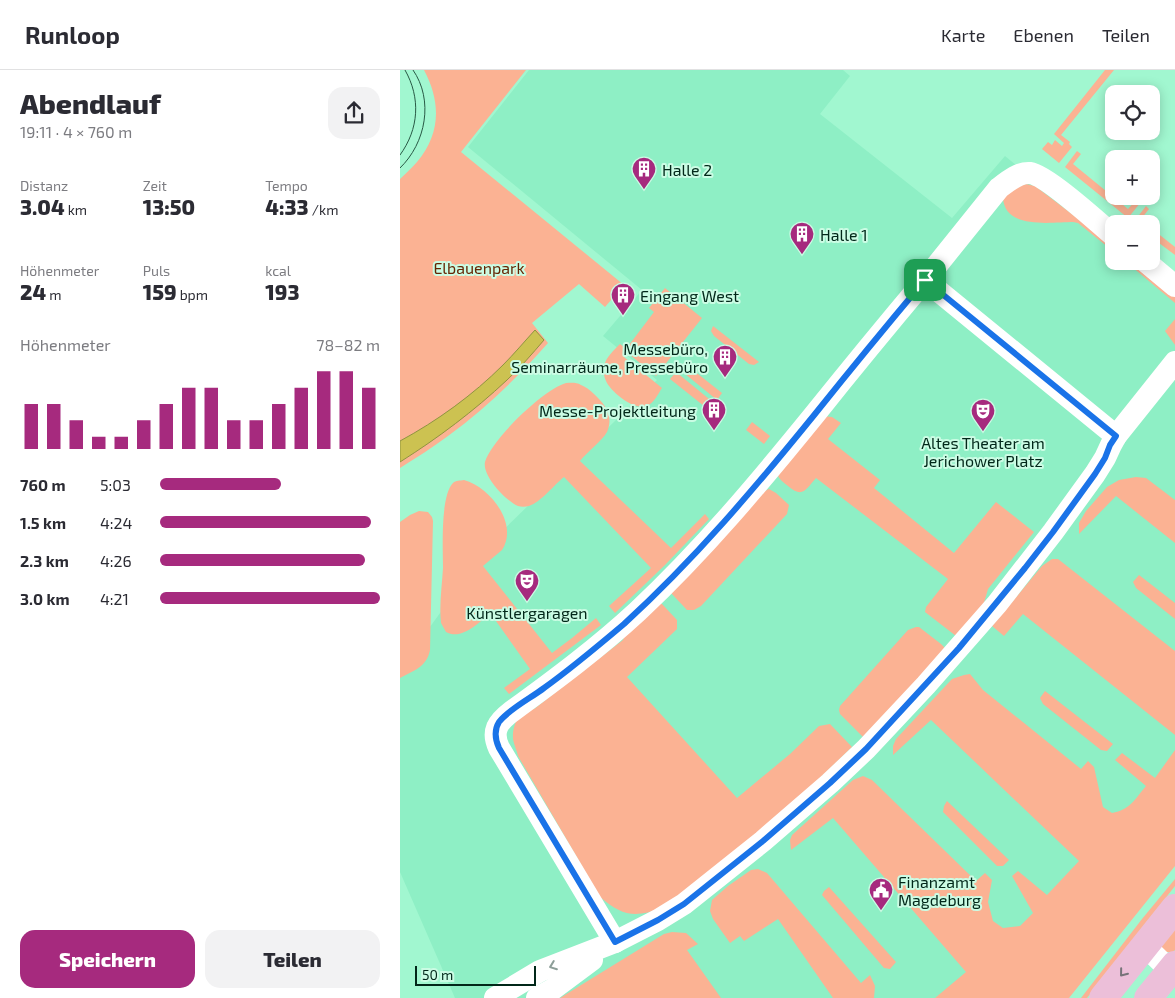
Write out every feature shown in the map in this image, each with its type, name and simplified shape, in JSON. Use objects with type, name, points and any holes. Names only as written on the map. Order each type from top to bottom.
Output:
[{"type":"main road","points":[[1103,998],[1175,908]]},
{"type":"main road","points":[[1148,998],[1173,970]]},
{"type":"street","points":[[615,942],[499,748],[495,736],[500,722],[616,630],[658,591],[713,535],[764,476],[1000,188],[1011,179],[1029,173],[1036,175],[1050,183],[1105,229]]},
{"type":"street","points":[[1156,270],[1175,286]]},
{"type":"street","points":[[925,280],[1116,436]]},
{"type":"street","points":[[495,998],[540,971],[615,942],[684,904],[763,841],[830,783],[866,749],[953,655],[1025,568],[1095,474],[1116,436],[1175,362]]},
{"type":"street","points":[[537,998],[553,989],[615,942]]},
{"type":"street","points":[[1145,946],[1173,970]]},
{"type":"shaded area","points":[[529,70],[843,70],[850,76],[820,114],[952,218],[1005,156],[1105,239],[1105,270],[1141,270],[1175,299],[1175,857],[1065,998],[455,998],[400,872],[400,668],[494,539],[657,380],[603,336],[642,290],[468,147]]},
{"type":"shaded area","points":[[535,330],[544,340],[512,375],[482,403],[455,424],[400,462],[400,441],[441,416],[467,397],[503,365]]},
{"type":"green space","name":"Elbauenpark","points":[[424,70],[526,70],[461,152],[624,285],[605,307],[579,284],[532,323],[548,343],[525,368],[462,426],[400,468],[400,179],[425,151],[434,129],[436,106],[430,82]]},
{"type":"green space","points":[[1105,70],[1114,70],[1061,135],[1070,142],[1069,144],[1072,147],[1059,163],[1042,149],[1048,142],[1052,145],[1055,140],[1062,146],[1064,143],[1054,134]]},
{"type":"green space","points":[[1077,151],[1081,154],[1073,164],[1105,190],[1105,199],[1065,167]]},
{"type":"green space","points":[[1026,184],[1035,186],[1105,239],[1105,245],[1078,223],[1042,223],[1020,220],[1006,208],[1003,198],[1008,190]]},
{"type":"green space","points":[[1112,205],[1123,205],[1128,209],[1132,205],[1139,205],[1130,215],[1124,215]]},
{"type":"green space","points":[[1146,206],[1149,209],[1144,215],[1139,215]]},
{"type":"green space","points":[[1160,235],[1175,247],[1175,255],[1160,244]]},
{"type":"green space","points":[[1136,270],[1144,270],[1175,294],[1175,303]]},
{"type":"green space","points":[[665,288],[702,318],[656,376],[630,355],[634,349],[629,345],[654,312],[649,308]]},
{"type":"green space","points":[[1175,319],[1175,345],[1165,331]]},
{"type":"green space","points":[[713,326],[759,362],[754,365],[749,364],[714,336],[711,331]]},
{"type":"green space","points":[[620,344],[628,350],[624,357],[662,388],[654,401],[647,406],[636,406],[623,400],[605,379],[606,360]]},
{"type":"green space","points":[[684,363],[722,393],[717,400],[679,369]]},
{"type":"green space","points":[[676,372],[714,403],[709,410],[670,379]]},
{"type":"green space","points":[[566,383],[577,383],[589,390],[602,402],[609,416],[607,432],[580,461],[671,548],[705,514],[709,519],[615,613],[609,606],[651,568],[564,477],[534,504],[520,507],[501,494],[491,481],[485,468],[485,462],[489,453],[507,429],[532,405],[556,387]]},
{"type":"green space","points":[[822,416],[832,417],[841,423],[828,439],[880,480],[874,488],[954,553],[996,502],[1034,532],[988,589],[984,603],[956,636],[925,612],[926,607],[948,579],[816,478],[807,489],[797,492],[778,476],[777,474]]},
{"type":"green space","points":[[752,422],[770,436],[764,444],[746,430]]},
{"type":"green space","points":[[1136,477],[1146,478],[1175,500],[1175,543],[1116,496],[1079,534],[1079,523],[1086,511],[1107,487],[1119,480]]},
{"type":"green space","points":[[464,480],[474,484],[492,498],[504,518],[507,529],[506,540],[502,550],[483,566],[552,653],[596,618],[601,625],[509,694],[504,688],[530,669],[491,614],[470,629],[458,634],[446,632],[441,623],[444,511],[446,499],[453,483]]},
{"type":"green space","points":[[769,489],[789,505],[787,514],[701,606],[694,610],[687,610],[671,593],[763,492]]},
{"type":"green space","points":[[419,511],[428,512],[433,521],[430,650],[423,664],[400,678],[400,522]]},
{"type":"green space","points":[[1052,559],[1058,559],[1175,651],[1175,735],[1023,614],[1004,636],[992,626],[1042,566]]},
{"type":"green space","points":[[1139,575],[1175,603],[1175,619],[1136,588],[1133,582]]},
{"type":"green space","points":[[658,603],[662,604],[677,620],[677,629],[627,677],[737,798],[790,754],[819,726],[830,724],[852,747],[782,815],[662,908],[636,914],[615,908],[600,897],[518,756],[513,741],[513,734],[515,724],[524,711],[534,709],[623,640],[625,633]]},
{"type":"green space","points":[[919,627],[941,644],[944,647],[944,651],[863,737],[840,714],[840,706],[908,630]]},
{"type":"green space","points":[[970,674],[983,690],[1081,769],[1088,761],[1094,767],[1103,807],[1112,813],[1128,807],[1146,786],[1115,760],[1122,753],[1155,778],[1175,750],[1175,866],[1069,998],[935,998],[966,972],[833,818],[791,850],[790,840],[792,835],[853,780],[863,776],[872,780],[976,881],[985,873],[992,880],[988,902],[993,921],[1003,928],[1020,926],[1033,913],[1012,876],[1018,871],[1047,895],[1079,861],[931,720],[893,755],[893,746],[896,739],[952,679]]},
{"type":"green space","points":[[1045,691],[1113,744],[1107,751],[1101,750],[1043,704],[1040,698]]},
{"type":"green space","points":[[947,801],[1009,860],[1003,866],[997,866],[943,812]]},
{"type":"green space","points":[[758,869],[767,873],[861,983],[870,975],[875,986],[874,998],[833,998],[778,919],[744,941],[740,936],[730,943],[713,919],[710,911],[712,900],[751,870]]},
{"type":"green space","points":[[1175,879],[1175,886],[1087,998],[1081,998],[1142,919]]},
{"type":"green space","points":[[829,887],[896,962],[890,969],[884,968],[822,895]]},
{"type":"green space","points":[[1175,922],[1175,950],[1173,952],[1166,952],[1162,949],[1161,945]]},
{"type":"green space","points":[[672,932],[686,933],[698,944],[687,950],[721,998],[560,998],[664,934]]},
{"type":"tram line","points":[[400,155],[411,135],[416,113],[414,91],[405,70]]},
{"type":"tram line","points":[[400,168],[416,146],[424,121],[423,94],[420,82],[413,70]]},
{"type":"place","name":"Halle 2","points":[[644,190]]},
{"type":"place","name":"Halle 1","points":[[802,255]]},
{"type":"place","name":"Eingang West","points":[[623,316]]},
{"type":"place","name":"Messebüro, Seminarräume, Pressebüro","points":[[725,378]]},
{"type":"place","name":"Messe-Projektleitung","points":[[714,431]]},
{"type":"place","name":"Altes Theater am Jerichower Platz","points":[[983,432]]},
{"type":"place","name":"Künstlergaragen","points":[[527,602]]},
{"type":"place","name":"Finanzamt Magdeburg","points":[[881,911]]},
{"type":"route","points":[[925,280],[1116,436],[1095,474],[997,604],[926,685],[866,749],[763,841],[684,904],[615,942],[499,748],[495,736],[497,727],[511,712],[578,662],[638,611],[713,535],[925,280]]}]
